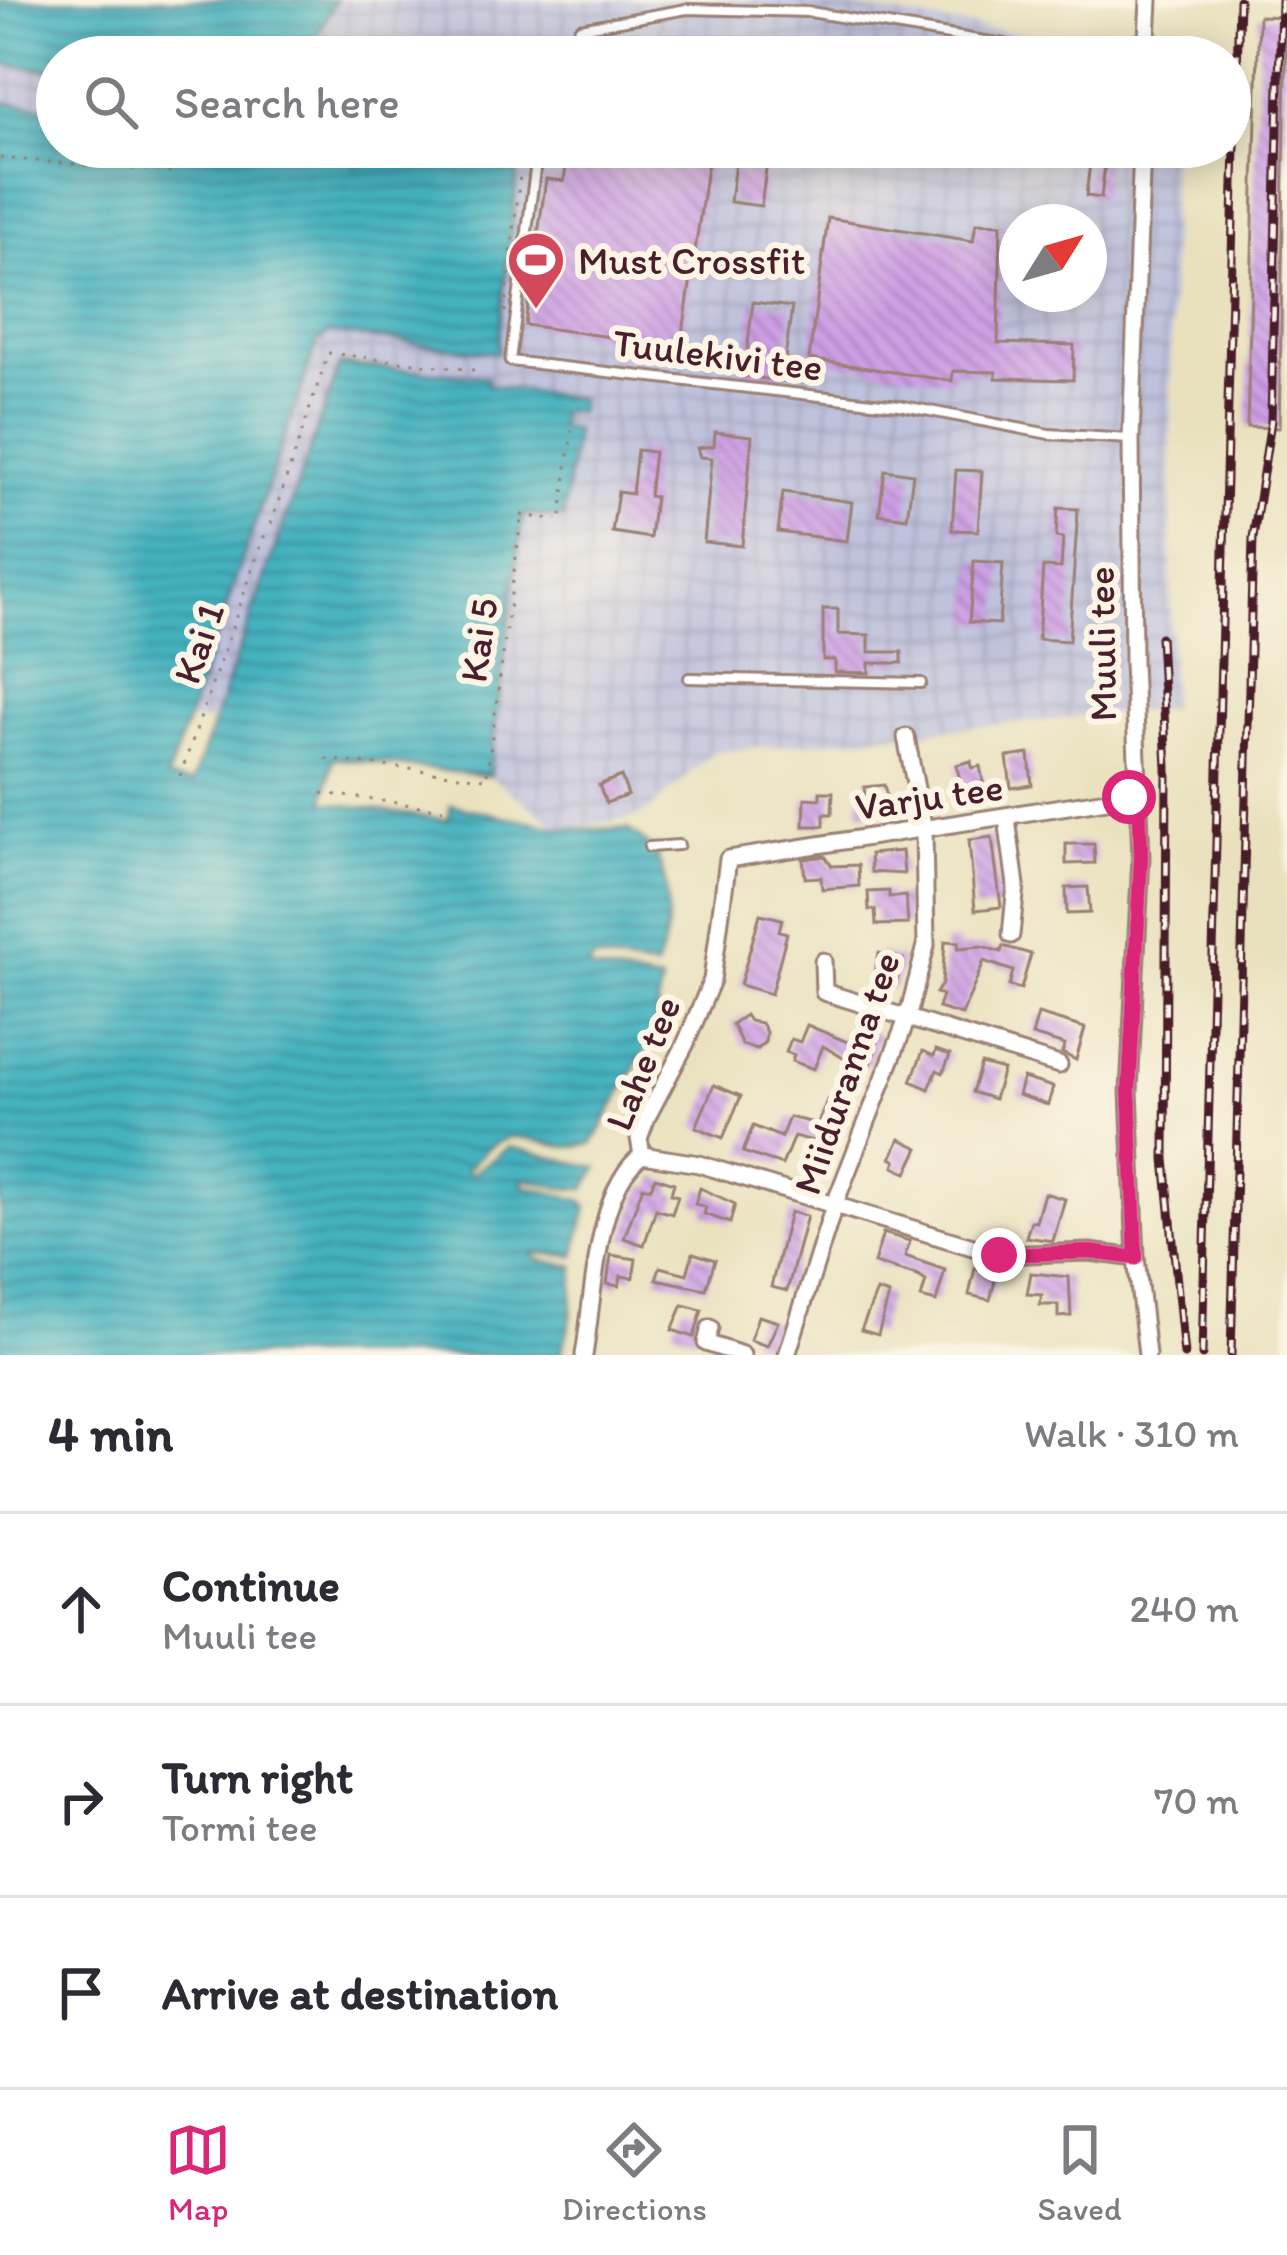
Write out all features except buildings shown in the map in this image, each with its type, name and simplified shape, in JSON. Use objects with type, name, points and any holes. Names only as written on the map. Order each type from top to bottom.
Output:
[{"type":"street","points":[[1146,36],[1149,0]]},
{"type":"street","name":"Muuli tee","points":[[1141,168],[1131,439],[1141,857],[1129,1091],[1136,1258],[1147,1355]]},
{"type":"street","name":"Miiduranna tee","points":[[787,1355],[834,1206],[907,1018],[926,946],[924,830],[905,737]]},
{"type":"street","name":"Varju tee","points":[[728,859],[1139,795]]},
{"type":"street","points":[[1007,819],[1016,885],[1011,935]]},
{"type":"street","name":"Lahe tee","points":[[584,1355],[611,1195],[629,1164],[642,1155],[639,1138],[647,1117],[712,980],[728,859]]},
{"type":"street","points":[[823,961],[824,992],[1059,1065]]},
{"type":"street","points":[[642,1155],[699,1164],[999,1255],[1090,1252],[1136,1258]]},
{"type":"street","points":[[710,1328],[706,1343],[742,1355]]},
{"type":"lane","points":[[574,36],[580,28],[687,9],[810,11],[957,36]]},
{"type":"lane","name":"Tuulekivi tee","points":[[535,168],[510,361],[899,406],[1049,434],[1131,439]]},
{"type":"lane","points":[[689,678],[921,683]]},
{"type":"lane","points":[[649,847],[679,845]]},
{"type":"path","points":[[0,158],[36,161]]},
{"type":"path","points":[[124,168],[173,172],[175,168]]},
{"type":"path","points":[[502,332],[521,168]]},
{"type":"path","name":"Kai 1","points":[[180,776],[327,355],[482,371]]},
{"type":"path","name":"Kai 5","points":[[326,759],[486,776],[521,513],[558,518],[572,428]]},
{"type":"path","points":[[322,793],[443,809]]},
{"type":"shaded area","points":[[336,0],[801,0],[1035,36],[316,36]]},
{"type":"shaded area","points":[[0,64],[36,69],[36,106],[0,102]]},
{"type":"shaded area","points":[[498,168],[1171,168],[1171,708],[713,752],[647,812],[560,828],[489,776],[523,513],[575,432],[559,429],[560,410],[486,385],[486,377],[343,361],[214,721],[186,720],[316,343]]},
{"type":"water","points":[[0,0],[336,0],[316,36],[36,36],[36,68],[0,64]]},
{"type":"water","points":[[0,102],[36,106],[36,168],[518,168],[497,353],[328,333],[317,343],[167,779],[192,783],[340,364],[487,377],[487,385],[580,399],[578,412],[560,411],[559,428],[575,431],[563,518],[523,514],[489,776],[333,758],[324,802],[448,820],[451,805],[560,828],[628,829],[656,855],[665,882],[667,912],[655,968],[594,959],[590,964],[591,970],[661,982],[654,1034],[593,1143],[574,1147],[529,1138],[501,1140],[467,1170],[472,1174],[509,1147],[598,1168],[585,1189],[525,1179],[522,1185],[587,1206],[575,1256],[532,1253],[538,1260],[575,1266],[571,1317],[561,1355],[0,1355]]},
{"type":"railway","points":[[1238,36],[1239,0]]},
{"type":"railway","points":[[1231,1355],[1253,538],[1271,421],[1281,0]]},
{"type":"railway","points":[[1202,1355],[1234,168]]},
{"type":"railway","points":[[1160,637],[1167,768],[1165,1159],[1184,1355]]},
{"type":"place","name":"Must Crossfit","points":[[536,311]]},
{"type":"route","points":[[999,1255],[1090,1252],[1136,1258],[1129,1091],[1141,857],[1139,795],[1129,797]]}]
